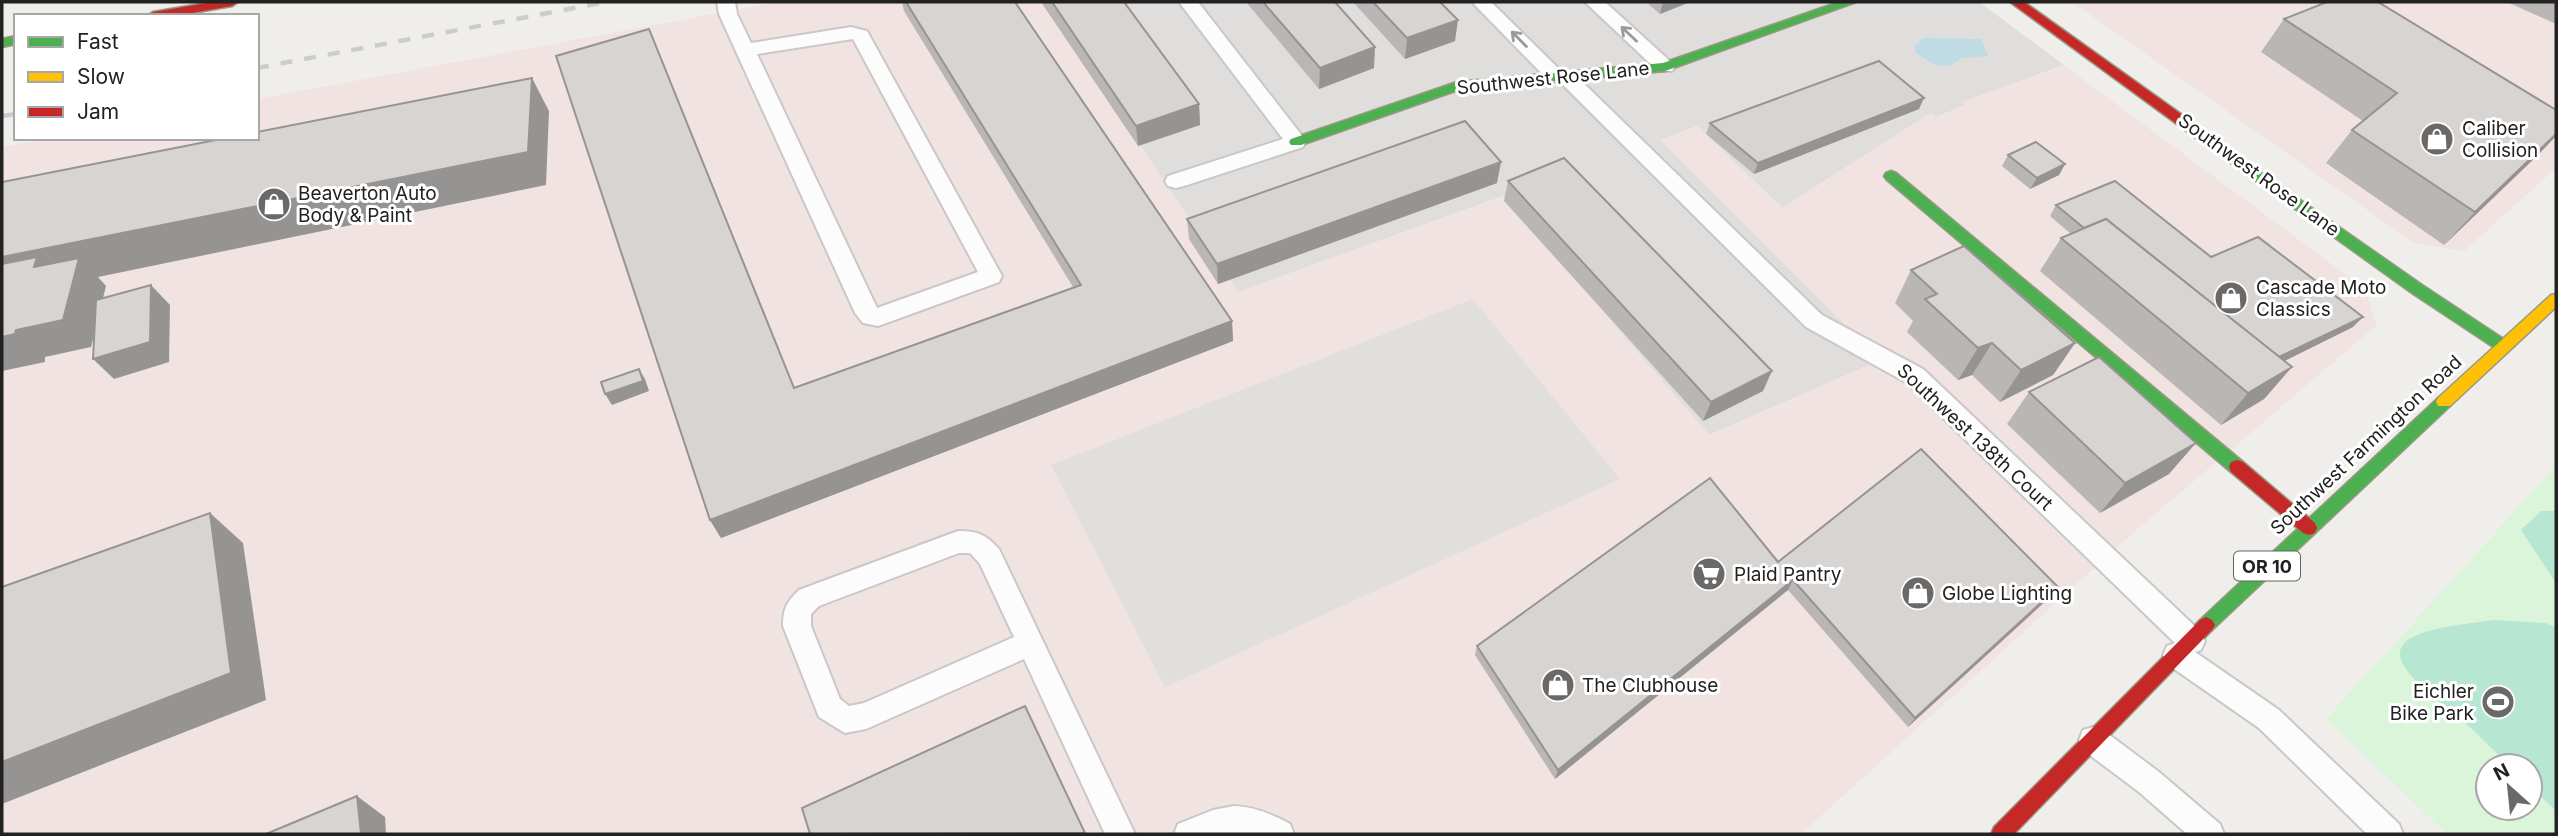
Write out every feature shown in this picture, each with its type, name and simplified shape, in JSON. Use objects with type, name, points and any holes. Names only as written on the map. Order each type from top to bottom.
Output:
[{"type":"street","points":[[164,14],[232,2]]},
{"type":"street","name":"Southwest Rose Lane","points":[[1296,142],[1448,89],[1665,67],[1850,2]]},
{"type":"street","name":"Southwest Rose Lane","points":[[2016,2],[2417,289],[2503,346]]},
{"type":"street","points":[[1891,176],[2309,528]]},
{"type":"street","name":"Southwest Farmington Road","points":[[2001,834],[2243,588],[2556,299]]},
{"type":"lane","points":[[726,2],[728,14],[871,317],[991,276],[860,35],[852,33],[746,50]]},
{"type":"lane","points":[[1188,2],[1296,142]]},
{"type":"lane","name":"Southwest 138th Court","points":[[1481,2],[1814,321],[1839,338],[1891,359],[1915,376],[2184,648],[2269,719],[2388,834]]},
{"type":"lane","points":[[1594,2],[1665,67]]},
{"type":"lane","name":"Southwest Rose Lane","points":[[1176,181],[1296,142]]},
{"type":"lane","points":[[1030,643],[866,716],[845,720],[829,708],[797,626],[797,610],[809,598],[958,542],[976,542],[990,557],[1121,834]]},
{"type":"lane","points":[[2093,740],[2149,782],[2209,834]]},
{"type":"lane","points":[[1189,834],[1209,825],[1236,819],[1264,825],[1279,834]]},
{"type":"shaded area","points":[[778,2],[1045,2],[1238,292],[1503,196],[1709,435],[1880,360],[1660,140],[1697,126],[1782,208],[1931,113],[1936,117],[1965,106],[1962,102],[2064,65],[2365,289],[2377,325],[2125,540],[1801,834],[2,834],[2,147],[39,140],[259,140],[259,99]]},
{"type":"shaded area","points":[[1045,2],[1979,2],[2064,65],[1963,102],[1966,105],[1936,117],[1931,113],[1782,208],[1697,126],[1661,140],[1881,360],[1709,435],[1503,196],[1238,292]]},
{"type":"shaded area","points":[[2072,2],[2556,2],[2556,168],[2464,251],[2414,243]]},
{"type":"shaded area","points":[[1473,299],[1620,479],[1165,687],[1051,465]]},
{"type":"green space","points":[[2556,466],[2556,834],[2447,834],[2326,719]]},
{"type":"green space","points":[[2541,511],[2556,511],[2556,583],[2521,530]]},
{"type":"green space","name":"Eichler Bike Park","points":[[2493,620],[2546,623],[2556,627],[2556,811],[2544,799],[2544,752],[2496,752],[2422,687],[2404,666],[2400,655],[2402,646],[2408,640],[2418,634],[2444,627]]},
{"type":"water","points":[[1923,38],[1981,39],[1988,56],[1962,58],[1949,66],[1935,65],[1916,53],[1915,46]]},
{"type":"building","points":[[906,2],[1015,2],[1232,321],[710,520],[556,56],[649,29],[794,388],[1081,285]]},
{"type":"building","points":[[1052,2],[1124,2],[1199,104],[1136,126]]},
{"type":"building","points":[[1263,2],[1335,2],[1375,47],[1320,68]]},
{"type":"building","points":[[1373,2],[1440,2],[1458,20],[1407,38]]},
{"type":"building","points":[[2327,2],[2378,2],[2556,110],[2556,134],[2475,212],[2352,130],[2397,93],[2284,19]]},
{"type":"building","points":[[1879,61],[1924,98],[1758,163],[1710,123]]},
{"type":"building","points":[[532,78],[528,152],[2,257],[2,182],[216,140],[259,140],[259,132]]},
{"type":"building","points":[[1465,121],[1501,162],[1217,264],[1187,219]]},
{"type":"building","points":[[2036,142],[2065,164],[2037,178],[2008,155]]},
{"type":"building","points":[[1564,158],[1772,371],[1711,402],[1508,181]]},
{"type":"building","points":[[2115,181],[2211,257],[2258,237],[2363,317],[2279,357],[2106,219],[2084,228],[2056,205]]},
{"type":"building","points":[[2106,219],[2292,367],[2248,393],[2061,238]]},
{"type":"building","points":[[1964,246],[2075,343],[2021,370],[1992,343],[1978,348],[1925,299],[1937,294],[1911,270]]},
{"type":"building","points":[[37,257],[34,267],[79,258],[63,320],[16,330],[15,334],[2,337],[2,264]]},
{"type":"building","points":[[151,285],[150,342],[93,359],[96,300]]},
{"type":"building","points":[[2099,357],[2196,443],[2125,483],[2029,392]]},
{"type":"building","points":[[639,369],[643,381],[605,394],[601,382]]},
{"type":"building","points":[[1921,449],[2058,587],[1915,718],[1793,580],[1558,770],[1477,646],[1710,478],[1778,562]]},
{"type":"building","points":[[210,513],[231,673],[2,762],[2,587]]},
{"type":"building","points":[[1025,706],[1085,833],[810,834],[802,808]]},
{"type":"building","points":[[357,796],[361,834],[266,834]]},
{"type":"railway","points":[[259,68],[606,2]]},
{"type":"railway","points":[[2,116],[14,114]]},
{"type":"traffic: fast","points":[[1296,142],[1457,86],[1665,67],[1850,2]]},
{"type":"traffic: fast","points":[[2,43],[14,40]]},
{"type":"traffic: fast","points":[[2190,127],[2417,289],[2503,346]]},
{"type":"traffic: fast","points":[[1891,176],[2237,467]]},
{"type":"traffic: fast","points":[[2206,625],[2444,402]]},
{"type":"traffic: slow","points":[[2444,402],[2556,299]]},
{"type":"traffic: jam","points":[[164,14],[232,2]]},
{"type":"traffic: jam","points":[[2016,2],[2190,127]]},
{"type":"traffic: jam","points":[[2237,467],[2309,528]]},
{"type":"traffic: jam","points":[[2001,834],[2206,625]]},
{"type":"place","name":"Caliber Collision","points":[[2437,139]]},
{"type":"place","name":"Beaverton Auto Body & Paint","points":[[274,204]]},
{"type":"place","name":"Cascade Moto Classics","points":[[2231,298]]},
{"type":"place","name":"Plaid Pantry","points":[[1709,574]]},
{"type":"place","name":"Globe Lighting","points":[[1918,593]]},
{"type":"place","name":"The Clubhouse","points":[[1558,685]]},
{"type":"place","name":"Eichler Bike Park","points":[[2498,702]]}]
